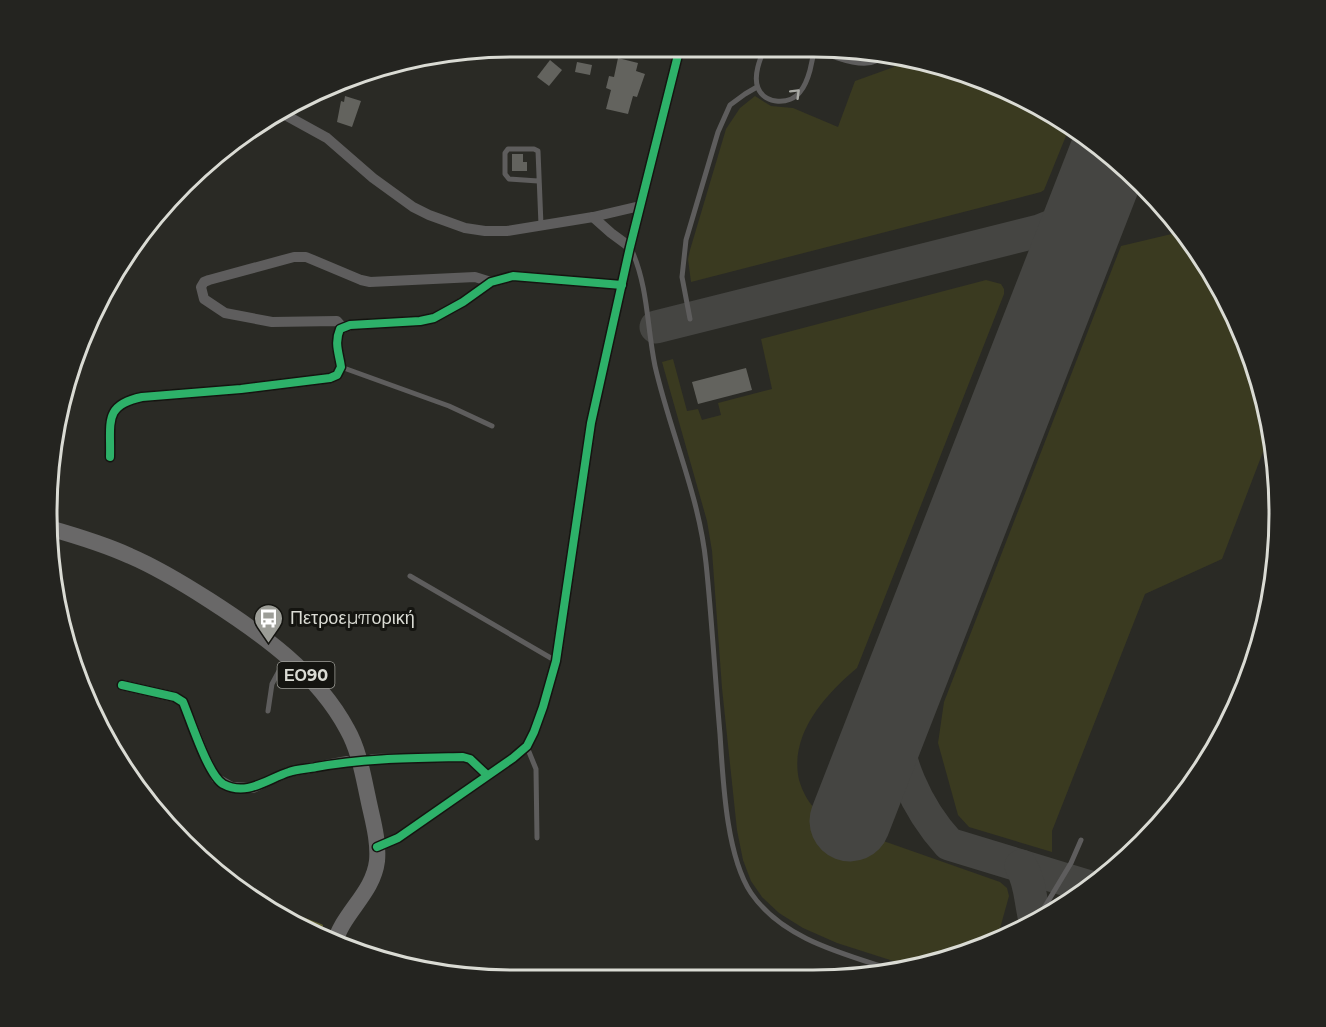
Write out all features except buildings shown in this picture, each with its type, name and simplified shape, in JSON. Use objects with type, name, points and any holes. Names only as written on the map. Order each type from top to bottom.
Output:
[{"type":"main road","name":"ΕΟ90","points":[[58,531],[113,549],[157,569],[236,618],[287,657],[322,691],[349,732],[363,779],[377,847],[372,881],[338,935]]},
{"type":"street","points":[[377,847],[398,838],[527,746],[543,707],[556,661],[591,423],[630,247],[677,57]]},
{"type":"street","points":[[290,116],[327,138],[397,196],[429,215],[465,228],[507,231],[593,217],[640,206]]},
{"type":"street","points":[[593,217],[630,247]]},
{"type":"street","points":[[343,328],[337,321],[272,322],[225,313],[204,299],[201,287],[209,280],[294,257],[306,257],[370,282],[475,277],[491,282]]},
{"type":"street","points":[[110,457],[113,412],[120,404],[128,400],[330,378],[337,375],[341,368],[336,349],[336,338],[340,329],[364,322],[420,321],[434,318],[463,302],[491,282],[513,276],[622,285]]},
{"type":"street","points":[[122,685],[175,697],[183,702],[216,778],[231,787],[253,788],[288,772],[347,761]]},
{"type":"street","points":[[372,759],[463,757],[470,759],[487,775]]},
{"type":"lane","points":[[762,57],[756,76],[757,87],[764,96],[775,102],[789,100],[800,93],[807,78],[812,57]]},
{"type":"lane","points":[[838,58],[860,63],[875,62]]},
{"type":"lane","points":[[690,319],[682,277],[686,240],[718,132],[730,105],[757,87]]},
{"type":"lane","points":[[538,181],[509,179],[505,174],[508,149],[538,151],[541,225]]},
{"type":"lane","points":[[630,247],[642,281],[656,366],[696,510],[706,560],[726,804],[739,869],[747,887],[759,904],[794,932],[825,947],[878,965]]},
{"type":"lane","points":[[341,368],[449,406],[492,426]]},
{"type":"lane","points":[[410,576],[556,661]]},
{"type":"lane","points":[[268,711],[273,684],[287,657]]},
{"type":"lane","points":[[527,746],[536,769],[537,838]]},
{"type":"lane","points":[[1045,907],[1071,863],[1081,840]]},
{"type":"shaded area","points":[[895,65],[902,66],[959,81],[1014,104],[1067,134],[1044,190],[691,282],[688,259],[690,250],[726,129],[740,108],[755,96],[771,106],[793,108],[838,127],[855,81]]},
{"type":"shaded area","points":[[1173,234],[1192,260],[1222,312],[1245,367],[1264,449],[1222,559],[1145,594],[1052,831],[1052,852],[969,827],[958,815],[938,743],[944,702],[1121,246]]},
{"type":"shaded area","points":[[986,280],[1001,284],[1004,289],[1004,294],[857,668],[833,690],[812,717],[799,747],[797,763],[799,780],[805,794],[813,807],[828,819],[855,831],[1000,882],[1007,888],[1009,896],[1000,929],[959,946],[896,962],[837,943],[803,928],[779,913],[762,897],[751,881],[743,860],[737,830],[722,688],[712,551],[707,521],[662,362],[673,359],[687,411],[698,409],[702,420],[721,415],[718,403],[772,389],[761,339]]},
{"type":"waterway","points":[[309,922],[321,926]]},
{"type":"taxiway","points":[[656,327],[1039,231],[1075,213],[1099,182]]},
{"type":"taxiway","points":[[893,709],[898,746],[909,781],[926,815],[949,844],[1079,884]]},
{"type":"taxiway","points":[[1021,866],[1029,886],[1034,913]]},
{"type":"runway","points":[[850,821],[1106,164]]},
{"type":"cycle path","points":[[377,847],[398,838],[513,758],[527,746],[534,732],[556,661],[591,423],[630,247],[678,57]]},
{"type":"cycle path","points":[[110,457],[112,417],[115,411],[129,400],[330,378],[337,375],[341,367],[337,343],[338,334],[340,329],[350,325],[420,321],[434,318],[463,302],[491,282],[513,276],[622,285]]},
{"type":"cycle path","points":[[122,685],[175,697],[183,702],[200,747],[217,779],[232,788],[257,786],[295,770],[389,759],[463,757],[470,759],[487,775]]},
{"type":"place","name":"Πετροεμπορική","points":[[269,644]]}]
